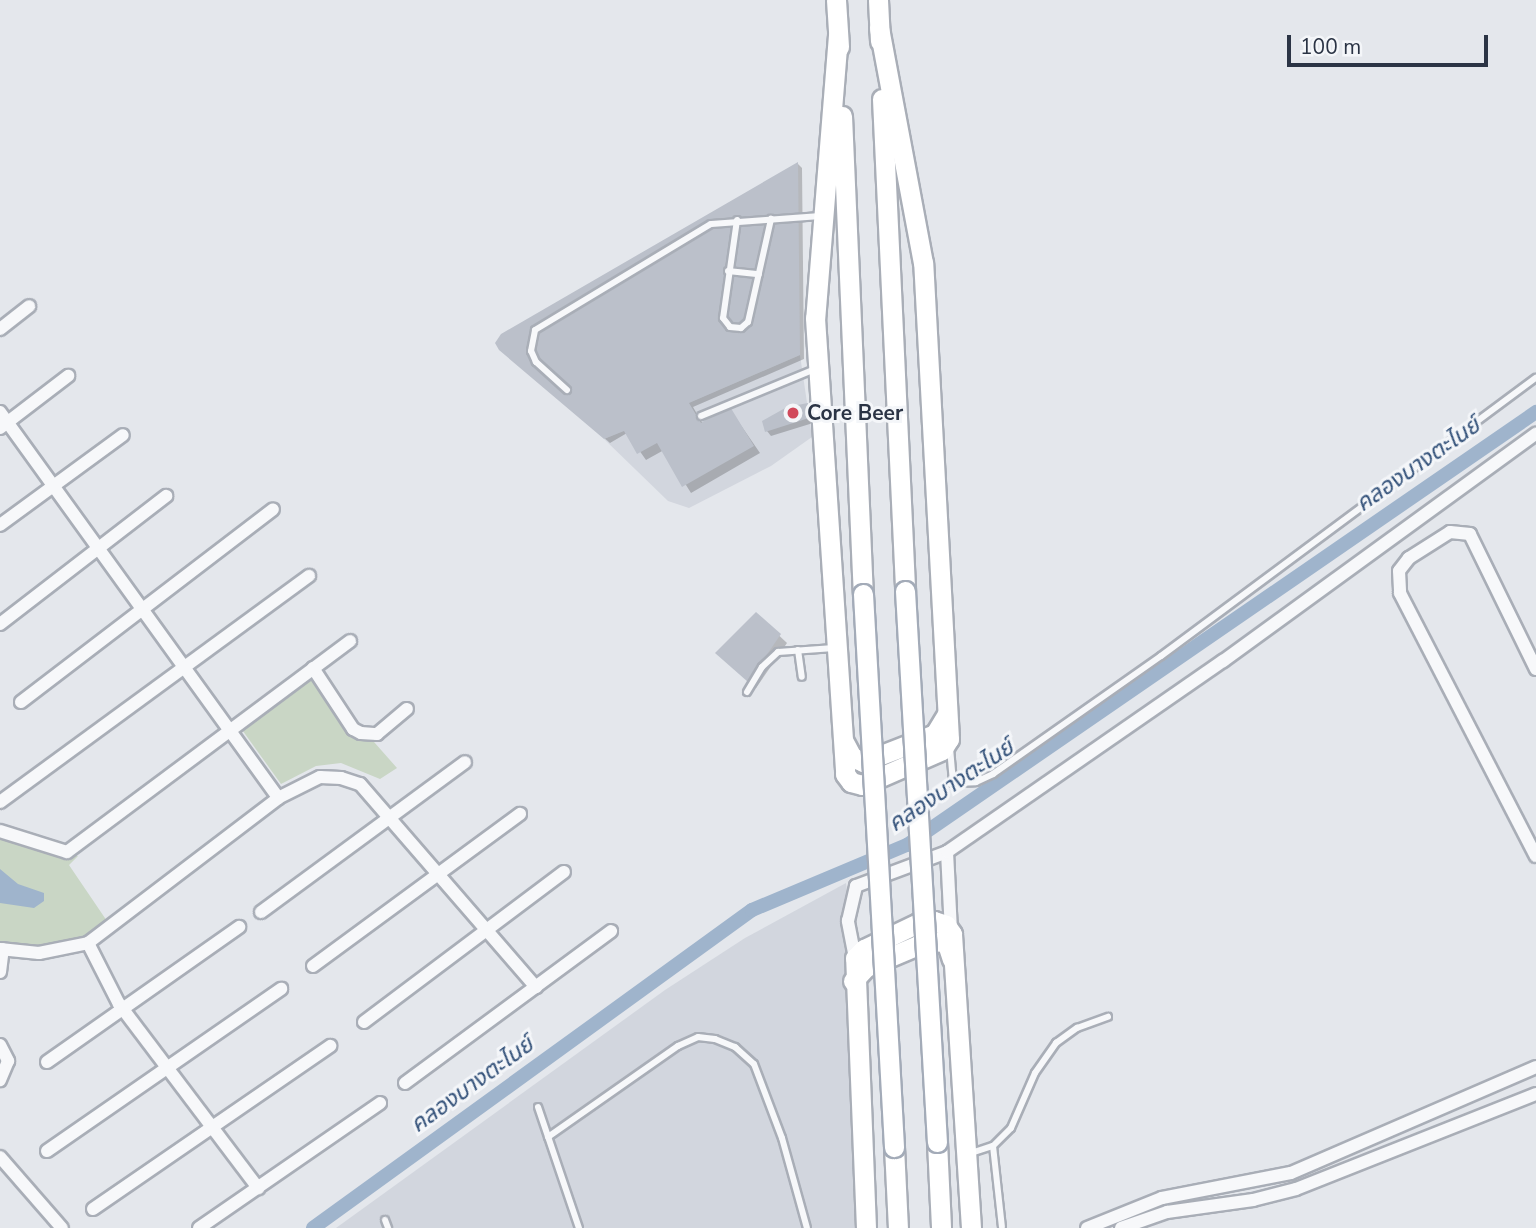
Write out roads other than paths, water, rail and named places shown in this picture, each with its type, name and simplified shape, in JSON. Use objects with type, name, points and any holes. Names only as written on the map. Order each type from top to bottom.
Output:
[{"type":"main road","points":[[836,0],[863,594],[898,1228]]},
{"type":"main road","points":[[878,0],[905,591],[941,1228]]},
{"type":"main road","points":[[838,35],[815,317],[840,647],[845,774],[862,785],[942,750],[949,739],[923,263],[879,28]]},
{"type":"main road","points":[[892,306],[896,280],[905,270],[917,275],[924,303]]},
{"type":"main road","points":[[820,361],[821,329],[831,321],[847,328],[852,350]]},
{"type":"main road","points":[[842,738],[852,757],[863,762],[935,734],[947,713]]},
{"type":"main road","points":[[866,1228],[853,981],[855,958],[864,949],[918,923],[941,922],[952,934],[971,1228]]},
{"type":"main road","points":[[853,981],[866,967],[918,945],[940,940],[947,944],[954,963]]},
{"type":"street","points":[[0,329],[29,306]]},
{"type":"street","points":[[68,376],[3,421],[53,483],[145,608],[278,798]]},
{"type":"street","points":[[855,958],[848,921],[856,886],[947,852],[1223,661],[1536,434]]},
{"type":"street","points":[[0,526],[53,483],[123,435]]},
{"type":"street","points":[[0,624],[97,546],[166,496]]},
{"type":"street","points":[[21,702],[273,509]]},
{"type":"street","points":[[1536,669],[1470,534],[1450,532],[1409,558],[1399,571],[1400,593],[1536,856]]},
{"type":"street","points":[[0,802],[309,576]]},
{"type":"street","points":[[0,831],[67,852],[350,641]]},
{"type":"street","points":[[313,668],[353,729],[361,733],[377,734],[407,709]]},
{"type":"street","points":[[261,912],[466,762]]},
{"type":"street","points":[[0,971],[1,949],[39,953],[88,943],[278,798],[320,777],[341,778],[360,784],[536,987]]},
{"type":"street","points":[[313,966],[520,814]]},
{"type":"street","points":[[947,852],[952,934]]},
{"type":"street","points":[[364,1022],[564,872]]},
{"type":"street","points":[[47,1062],[239,927]]},
{"type":"street","points":[[405,1083],[611,931]]},
{"type":"street","points":[[88,943],[122,1008],[165,1069],[258,1188]]},
{"type":"street","points":[[47,1151],[281,989]]},
{"type":"street","points":[[0,1045],[8,1061],[0,1080]]},
{"type":"street","points":[[93,1209],[330,1046]]},
{"type":"street","points":[[1087,1228],[1162,1198],[1217,1185],[1250,1183],[1301,1169],[1536,1067]]},
{"type":"street","points":[[1121,1228],[1167,1212],[1253,1200],[1296,1189],[1536,1094]]},
{"type":"street","points":[[1465,1100],[1472,1118]]},
{"type":"street","points":[[199,1228],[380,1103]]},
{"type":"street","points":[[0,1157],[62,1228]]},
{"type":"street","points":[[1250,1183],[1253,1200]]},
{"type":"lane","points":[[567,390],[536,362],[531,351],[535,330],[711,224],[737,220],[823,216]]},
{"type":"lane","points":[[737,220],[723,318],[735,328],[748,322],[771,219]]},
{"type":"lane","points":[[729,271],[759,274]]},
{"type":"lane","points":[[701,416],[820,361]]},
{"type":"lane","points":[[949,739],[953,783],[976,782],[993,774],[1161,656],[1536,377]]},
{"type":"lane","points":[[747,692],[769,658],[798,650],[840,647]]},
{"type":"lane","points":[[798,650],[802,677]]},
{"type":"lane","points":[[966,1155],[993,1146],[1022,1110],[1035,1073],[1056,1043],[1077,1028],[1108,1017]]},
{"type":"lane","points":[[548,1137],[678,1046],[698,1037],[715,1039],[735,1047],[754,1064],[782,1138],[807,1228]]},
{"type":"lane","points":[[538,1107],[579,1228]]},
{"type":"lane","points":[[993,1146],[1002,1227]]},
{"type":"lane","points":[[385,1220],[388,1228]]},
{"type":"water","points":[[0,869],[18,884],[44,893],[44,901],[34,908],[0,903]]},
{"type":"waterway","name":"คลองบางตะไนย์","points":[[313,1228],[752,910],[907,845],[1536,412]]},
{"type":"place","name":"Core Beer","points":[[793,413]]}]
